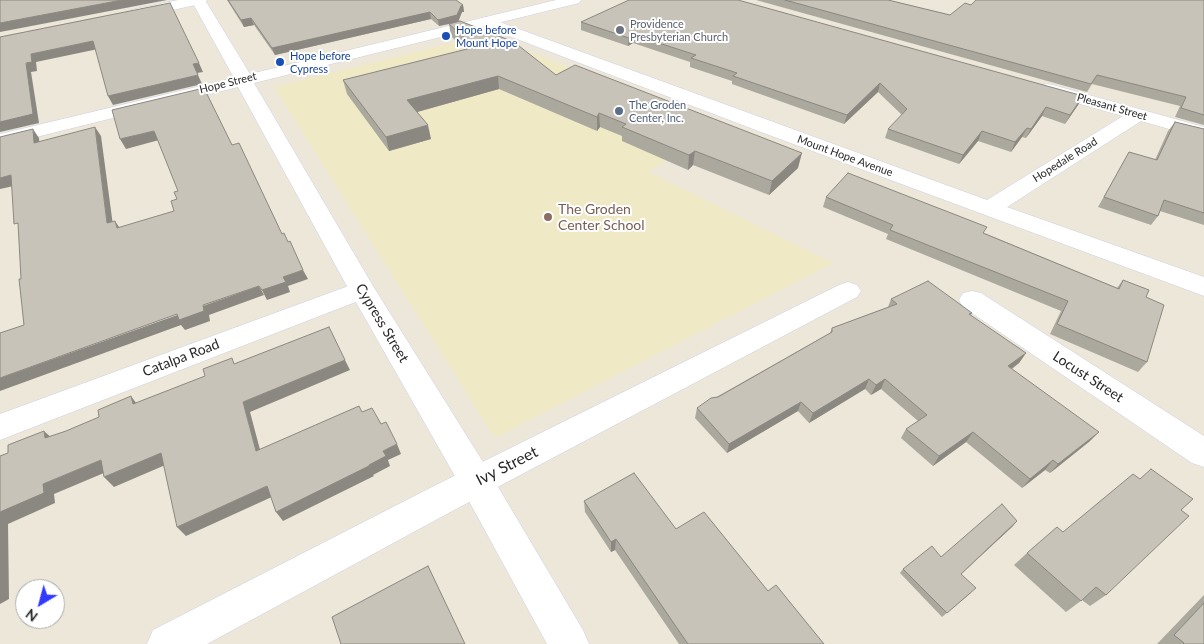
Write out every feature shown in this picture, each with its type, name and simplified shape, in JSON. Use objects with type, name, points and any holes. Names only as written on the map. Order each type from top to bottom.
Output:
[{"type":"street","points":[[123,15],[199,0]]},
{"type":"street","name":"Cypress Street","points":[[199,0],[362,290],[476,481],[570,644]]},
{"type":"street","name":"Hope Street","points":[[0,140],[574,0]]},
{"type":"street","name":"Mount Hope Avenue","points":[[486,22],[768,128],[1204,287]]},
{"type":"street","name":"Pleasant Street","points":[[1027,83],[1204,133]]},
{"type":"street","name":"Hopedale Road","points":[[989,208],[1141,115]]},
{"type":"street","name":"Catalpa Road","points":[[0,427],[362,290]]},
{"type":"street","name":"Ivy Street","points":[[166,644],[476,481],[848,291]]},
{"type":"street","name":"Locust Street","points":[[972,300],[1204,453]]},
{"type":"shaded area","name":"The Groden Center School","points":[[484,35],[720,124],[649,172],[833,263],[495,438],[274,87]]},
{"type":"building","points":[[0,0],[122,0],[0,23]]},
{"type":"building","points":[[228,0],[456,0],[463,5],[457,15],[438,20],[430,12],[272,48],[251,18],[241,20]]},
{"type":"building","points":[[629,0],[738,0],[1083,96],[1070,115],[1046,107],[1031,129],[1027,128],[1015,142],[982,131],[963,155],[888,129],[907,109],[880,83],[847,115],[733,76],[737,73],[691,58],[696,55],[634,35],[629,38],[581,22]]},
{"type":"building","points":[[785,0],[888,0],[950,15],[965,3],[971,5],[976,0],[1204,0],[1204,115],[1181,108],[1186,97],[1097,75],[1091,84]]},
{"type":"building","points":[[170,3],[199,63],[193,64],[198,75],[108,96],[93,41],[31,54],[32,62],[26,63],[33,114],[0,122],[0,37]]},
{"type":"building","points":[[460,21],[514,42],[556,75],[575,65],[802,153],[772,181],[695,151],[689,155],[622,127],[626,124],[599,113],[597,117],[498,76],[407,100],[428,125],[386,137],[343,80],[475,47],[449,24]]},
{"type":"building","points":[[204,88],[232,145],[239,143],[282,234],[284,233],[288,242],[290,241],[303,270],[283,277],[286,282],[262,290],[259,286],[203,305],[204,311],[179,320],[177,314],[0,378],[0,333],[24,325],[19,279],[21,279],[18,223],[14,224],[11,175],[0,178],[0,137],[33,129],[34,143],[95,127],[107,223],[115,221],[117,228],[174,211],[171,201],[177,199],[174,192],[178,191],[154,131],[120,139],[112,110]]},
{"type":"building","points":[[1175,122],[1204,129],[1204,213],[1164,200],[1158,216],[1104,197],[1129,152],[1157,160]]},
{"type":"building","points":[[848,173],[987,227],[983,233],[1119,289],[1123,280],[1149,290],[1146,297],[1164,305],[1147,362],[1057,324],[1068,301],[890,230],[893,225],[826,197]]},
{"type":"building","points":[[928,281],[972,313],[969,314],[1026,353],[1008,366],[1099,432],[1058,464],[1053,460],[1030,479],[973,432],[939,456],[906,429],[927,415],[885,379],[876,385],[869,379],[813,413],[801,402],[729,444],[697,408],[711,398],[718,397],[832,332],[832,328],[897,304],[891,299]]},
{"type":"building","points":[[329,327],[345,360],[243,402],[256,451],[359,406],[362,412],[372,408],[381,424],[386,422],[397,444],[383,451],[386,456],[369,466],[276,512],[267,486],[177,527],[161,453],[104,477],[101,460],[43,484],[44,493],[0,512],[0,456],[8,453],[8,445],[44,431],[45,438],[66,431],[99,417],[98,410],[131,396],[133,404],[205,376],[203,369],[232,358],[234,364]]},
{"type":"building","points":[[1151,469],[1193,499],[1181,510],[1189,516],[1106,595],[1096,587],[1081,601],[1027,553],[1057,527],[1063,532],[1133,474],[1140,479]]},
{"type":"building","points":[[634,473],[676,529],[704,512],[768,591],[776,585],[824,644],[688,644],[616,539],[611,542],[584,501]]},
{"type":"building","points":[[1002,504],[1017,521],[961,574],[976,588],[947,613],[903,569],[932,546],[941,557]]},
{"type":"building","points":[[428,566],[465,644],[341,644],[332,617]]},
{"type":"building","points":[[1204,603],[1204,644],[1183,644],[1174,635]]},
{"type":"place","name":"Providence Presbyterian Church","points":[[620,30]]},
{"type":"place","name":"Hope before Mount Hope","points":[[446,36]]},
{"type":"place","name":"Hope before Cypress","points":[[280,62]]},
{"type":"place","name":"The Groden Center, Inc.","points":[[619,111]]},
{"type":"place","name":"The Groden Center School","points":[[548,217]]}]
